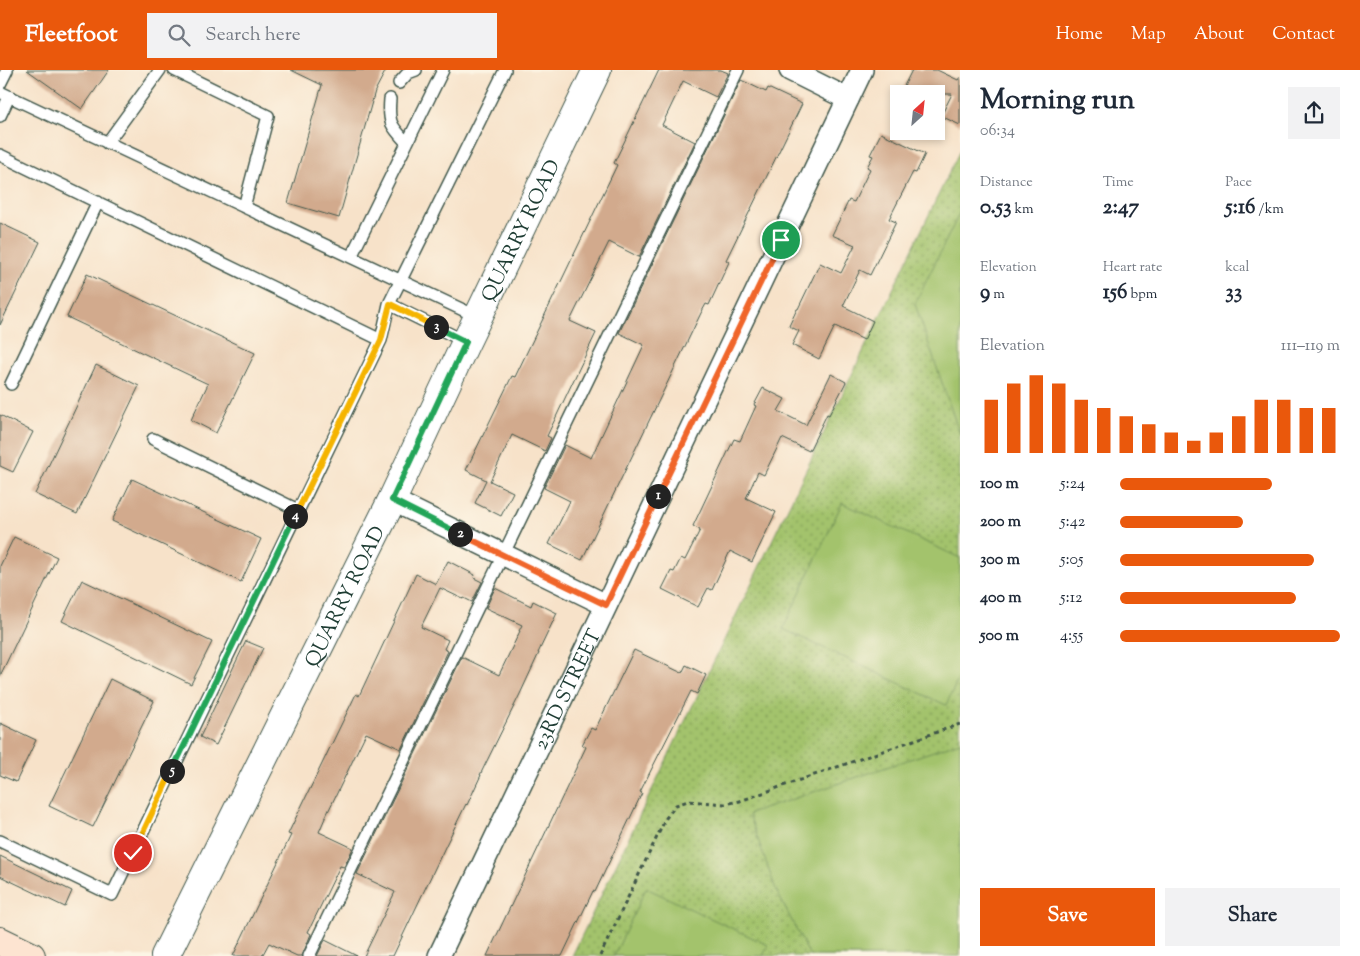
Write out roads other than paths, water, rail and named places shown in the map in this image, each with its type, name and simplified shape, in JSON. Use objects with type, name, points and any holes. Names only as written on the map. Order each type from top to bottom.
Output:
[{"type":"main road","points":[[0,941],[31,956]]},
{"type":"street","name":"QUARRY ROAD","points":[[165,956],[392,500],[478,316],[597,70]]},
{"type":"street","points":[[790,70],[848,98]]},
{"type":"street","name":"23RD STREET","points":[[439,956],[862,70]]},
{"type":"street","points":[[392,500],[606,605]]},
{"type":"lane","points":[[0,84],[7,70]]},
{"type":"lane","points":[[107,142],[160,70]]},
{"type":"lane","points":[[174,70],[268,116],[244,207]]},
{"type":"lane","points":[[399,83],[408,73],[416,70]]},
{"type":"lane","points":[[351,257],[443,70]]},
{"type":"lane","points":[[0,841],[112,895],[381,340],[390,304],[401,280],[505,70]]},
{"type":"lane","points":[[309,956],[738,70]]},
{"type":"lane","points":[[0,116],[5,95],[478,316]]},
{"type":"lane","points":[[390,99],[389,116],[394,130],[407,143]]},
{"type":"lane","points":[[0,155],[381,340]]},
{"type":"lane","points":[[11,384],[98,202]]},
{"type":"lane","points":[[390,304],[466,342]]},
{"type":"lane","points":[[153,439],[298,510]]}]
